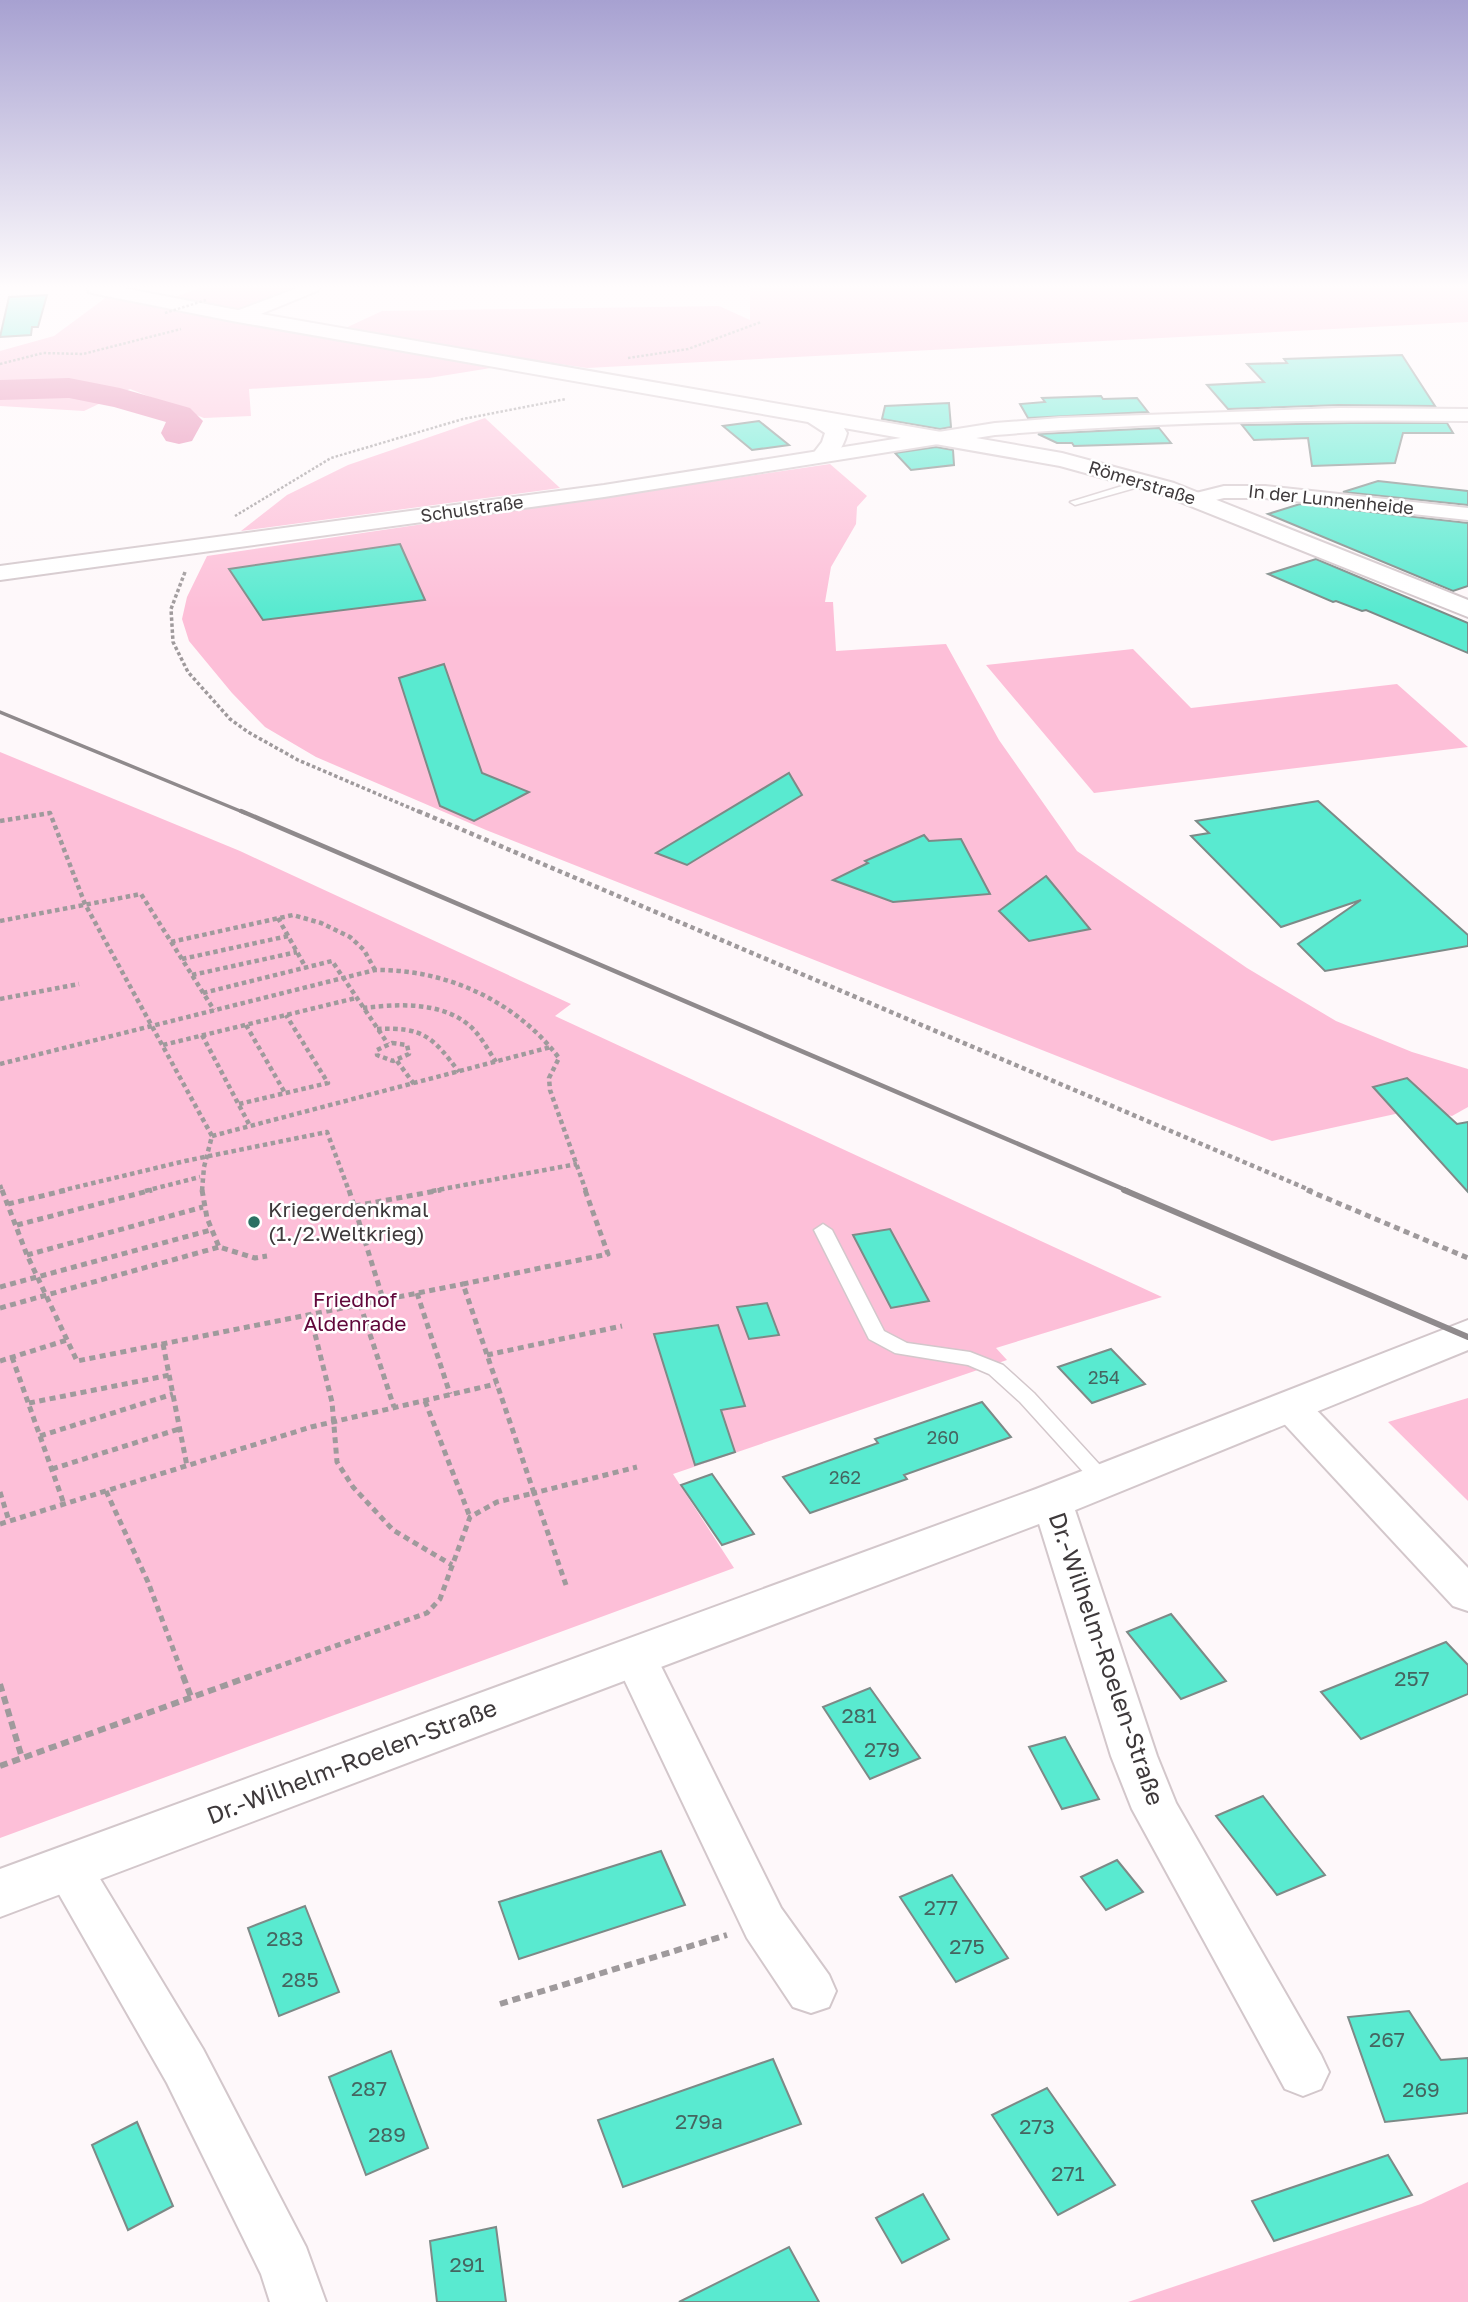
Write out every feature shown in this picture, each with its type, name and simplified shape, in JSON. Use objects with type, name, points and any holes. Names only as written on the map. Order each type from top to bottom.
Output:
[{"type":"street","name":"Römerstraße","points":[[695,395],[1062,460],[1145,482],[1195,499],[1468,609]]},
{"type":"street","name":"Schulstraße","points":[[0,573],[604,491],[995,429],[1060,424],[1339,414],[1468,415]]},
{"type":"street","points":[[813,416],[831,426],[836,433],[836,439],[823,455]]},
{"type":"street","name":"In der Lunnenheide","points":[[1195,499],[1224,492],[1265,492],[1468,514]]},
{"type":"street","name":"Dr.-Wilhelm-Roelen-Straße","points":[[0,1893],[1052,1501],[1468,1334]]},
{"type":"street","points":[[1290,1406],[1468,1595]]},
{"type":"street","name":"Dr.-Wilhelm-Roelen-Straße","points":[[1052,1501],[1134,1756],[1155,1809],[1303,2072]]},
{"type":"street","points":[[635,1656],[764,1923],[811,1991]]},
{"type":"street","points":[[68,1868],[185,2066],[286,2266],[298,2302]]},
{"type":"lane","points":[[1075,502],[1145,482]]},
{"type":"lane","points":[[823,1230],[876,1335],[891,1347],[912,1352],[960,1355],[987,1363],[1009,1381],[1103,1481]]},
{"type":"path","points":[[577,397],[463,419],[331,458],[241,511],[206,546],[184,575],[172,603],[170,625],[173,649],[202,690],[238,727],[298,760],[1468,1258]]},
{"type":"path","points":[[0,821],[50,813],[85,904],[212,1136],[200,1177],[203,1207],[219,1247]]},
{"type":"path","points":[[0,920],[141,894],[214,1010]]},
{"type":"path","points":[[171,942],[293,915],[309,918],[363,948],[375,970]]},
{"type":"path","points":[[278,918],[306,968]]},
{"type":"path","points":[[181,959],[288,936]]},
{"type":"path","points":[[192,975],[297,952]]},
{"type":"path","points":[[203,993],[332,961],[388,1044]]},
{"type":"path","points":[[0,1064],[375,970],[410,971],[456,984],[494,1001],[530,1024],[559,1058],[549,1078],[550,1090],[608,1254],[77,1361],[27,1255],[0,1185]]},
{"type":"path","points":[[0,999],[79,984]]},
{"type":"path","points":[[163,1045],[356,998]]},
{"type":"path","points":[[363,1008],[406,1005],[453,1015],[470,1027],[496,1062]]},
{"type":"path","points":[[239,1104],[328,1083],[286,1015]]},
{"type":"path","points":[[246,1025],[285,1093]]},
{"type":"path","points":[[377,1028],[420,1029],[435,1040],[459,1072]]},
{"type":"path","points":[[202,1035],[250,1126]]},
{"type":"path","points":[[400,1043],[410,1049],[405,1058],[397,1060],[381,1059],[377,1055],[377,1049],[400,1043]]},
{"type":"path","points":[[212,1136],[552,1047]]},
{"type":"path","points":[[397,1060],[414,1084]]},
{"type":"path","points":[[8,1204],[205,1157],[327,1132],[355,1206],[384,1300]]},
{"type":"path","points":[[355,1206],[577,1164]]},
{"type":"path","points":[[17,1225],[200,1177]]},
{"type":"path","points":[[27,1255],[203,1207]]},
{"type":"path","points":[[0,1287],[211,1230]]},
{"type":"path","points":[[0,1308],[219,1247],[255,1258],[267,1256]]},
{"type":"path","points":[[463,1284],[566,1585]]},
{"type":"path","points":[[417,1293],[450,1395]]},
{"type":"path","points":[[360,1304],[394,1408]]},
{"type":"path","points":[[310,1314],[332,1402],[337,1462],[353,1488],[393,1530],[452,1565]]},
{"type":"path","points":[[487,1355],[622,1326]]},
{"type":"path","points":[[0,1361],[67,1340]]},
{"type":"path","points":[[163,1344],[187,1466]]},
{"type":"path","points":[[12,1357],[64,1504]]},
{"type":"path","points":[[29,1404],[170,1376]]},
{"type":"path","points":[[0,1524],[333,1422],[496,1384]]},
{"type":"path","points":[[40,1436],[173,1394]]},
{"type":"path","points":[[424,1401],[470,1517]]},
{"type":"path","points":[[52,1469],[179,1429]]},
{"type":"path","points":[[0,1766],[428,1612],[440,1599],[470,1517],[497,1502],[637,1467]]},
{"type":"path","points":[[106,1491],[149,1582],[191,1698]]},
{"type":"path","points":[[0,1492],[9,1521]]},
{"type":"path","points":[[0,1684],[22,1758]]},
{"type":"path","points":[[500,2004],[764,1923]]},
{"type":"green space","points":[[0,395],[117,395],[84,411],[0,406]]},
{"type":"green space","points":[[146,395],[249,395],[251,416],[204,418]]},
{"type":"green space","points":[[485,418],[560,488],[241,531],[287,495],[348,465]]},
{"type":"green space","points":[[830,464],[867,496],[857,507],[856,524],[831,567],[825,602],[833,602],[836,651],[946,644],[999,740],[1077,851],[1247,968],[1336,1021],[1412,1052],[1468,1069],[1468,1107],[1452,1116],[1418,1109],[1272,1141],[486,830],[316,757],[265,727],[232,693],[189,641],[182,619],[187,597],[207,556]]},
{"type":"green space","points":[[1133,649],[1191,708],[1397,684],[1468,747],[1094,793],[986,665]]},
{"type":"green space","name":"Friedhof Aldenrade","points":[[0,752],[240,851],[571,1004],[555,1016],[1162,1297],[996,1348],[1007,1360],[673,1474],[734,1568],[0,1838]]},
{"type":"green space","points":[[1468,1398],[1468,1501],[1388,1422]]},
{"type":"green space","points":[[1468,2182],[1468,2302],[1128,2302],[1421,2204]]},
{"type":"building","points":[[1216,395],[1428,395],[1435,406],[1339,405],[1228,409]]},
{"type":"building","points":[[1101,396],[1103,399],[1137,398],[1148,412],[1028,418],[1020,404],[1045,402],[1042,398]]},
{"type":"building","points":[[949,403],[951,427],[940,429],[882,419],[885,406]]},
{"type":"building","points":[[759,421],[789,445],[752,450],[723,426]]},
{"type":"building","points":[[1447,423],[1453,433],[1403,433],[1395,463],[1312,466],[1308,438],[1254,440],[1242,425]]},
{"type":"building","points":[[1159,428],[1171,443],[1074,446],[1072,443],[1057,443],[1038,434]]},
{"type":"building","points":[[936,447],[953,450],[954,465],[911,470],[895,453]]},
{"type":"building","points":[[1378,481],[1468,491],[1468,505],[1343,492]]},
{"type":"building","points":[[1300,504],[1468,523],[1468,586],[1453,591],[1268,514]]},
{"type":"building","points":[[400,544],[425,600],[263,620],[229,569]]},
{"type":"building","points":[[1316,559],[1468,623],[1468,653],[1366,610],[1333,602],[1268,574]]},
{"type":"building","points":[[444,664],[482,773],[529,792],[474,821],[440,806],[399,678]]},
{"type":"building","points":[[789,773],[802,795],[687,865],[656,853]]},
{"type":"building","points":[[1318,801],[1468,935],[1468,946],[1325,971],[1298,944],[1361,900],[1281,927],[1191,836],[1209,833],[1196,821]]},
{"type":"building","points":[[924,835],[929,841],[961,839],[990,894],[893,902],[833,880],[868,863],[865,861]]},
{"type":"building","points":[[1046,876],[1090,929],[1029,941],[999,911]]},
{"type":"building","points":[[1407,1078],[1457,1124],[1468,1122],[1468,1192],[1373,1087]]},
{"type":"building","points":[[890,1229],[929,1301],[891,1308],[853,1235]]},
{"type":"building","points":[[767,1303],[779,1335],[749,1339],[737,1307]]},
{"type":"building","points":[[718,1325],[745,1406],[721,1410],[735,1452],[695,1465],[654,1334]]},
{"type":"building","points":[[1111,1349],[1145,1384],[1092,1403],[1058,1367]]},
{"type":"building","points":[[982,1402],[1011,1437],[904,1475],[907,1479],[810,1513],[783,1477],[878,1443],[875,1439]]},
{"type":"building","points":[[712,1474],[754,1534],[722,1545],[681,1485]]},
{"type":"building","points":[[1171,1614],[1226,1681],[1181,1699],[1127,1632]]},
{"type":"building","points":[[1446,1642],[1468,1665],[1468,1694],[1361,1739],[1321,1692]]},
{"type":"building","points":[[870,1688],[920,1758],[870,1779],[823,1707]]},
{"type":"building","points":[[1065,1737],[1099,1799],[1062,1809],[1029,1747]]},
{"type":"building","points":[[1263,1796],[1325,1875],[1277,1895],[1216,1816]]},
{"type":"building","points":[[661,1851],[685,1905],[519,1959],[499,1902]]},
{"type":"building","points":[[1117,1860],[1143,1892],[1106,1910],[1081,1877]]},
{"type":"building","points":[[952,1875],[1008,1958],[956,1982],[900,1897]]},
{"type":"building","points":[[305,1906],[339,1992],[279,2016],[248,1928]]},
{"type":"building","points":[[1409,2011],[1441,2060],[1468,2058],[1468,2113],[1385,2122],[1348,2017]]},
{"type":"building","points":[[391,2051],[428,2148],[366,2175],[329,2077]]},
{"type":"building","points":[[773,2059],[801,2124],[623,2187],[598,2120]]},
{"type":"building","points":[[1047,2088],[1115,2185],[1058,2215],[992,2115]]},
{"type":"building","points":[[137,2122],[173,2206],[128,2230],[92,2145]]},
{"type":"building","points":[[1388,2155],[1412,2195],[1274,2241],[1252,2201]]},
{"type":"building","points":[[923,2194],[949,2239],[902,2263],[876,2218]]},
{"type":"building","points":[[496,2227],[506,2302],[437,2302],[430,2241]]},
{"type":"building","points":[[789,2247],[819,2302],[679,2302]]},
{"type":"waterway","points":[[107,395],[178,415],[185,421],[179,433]]},
{"type":"railway","points":[[0,712],[245,813]]},
{"type":"railway","points":[[241,811],[1128,1191]]},
{"type":"railway","points":[[1124,1190],[1468,1337]]},
{"type":"place","name":"Kriegerdenkmal (1./2.Weltkrieg)","points":[[254,1222]]}]
